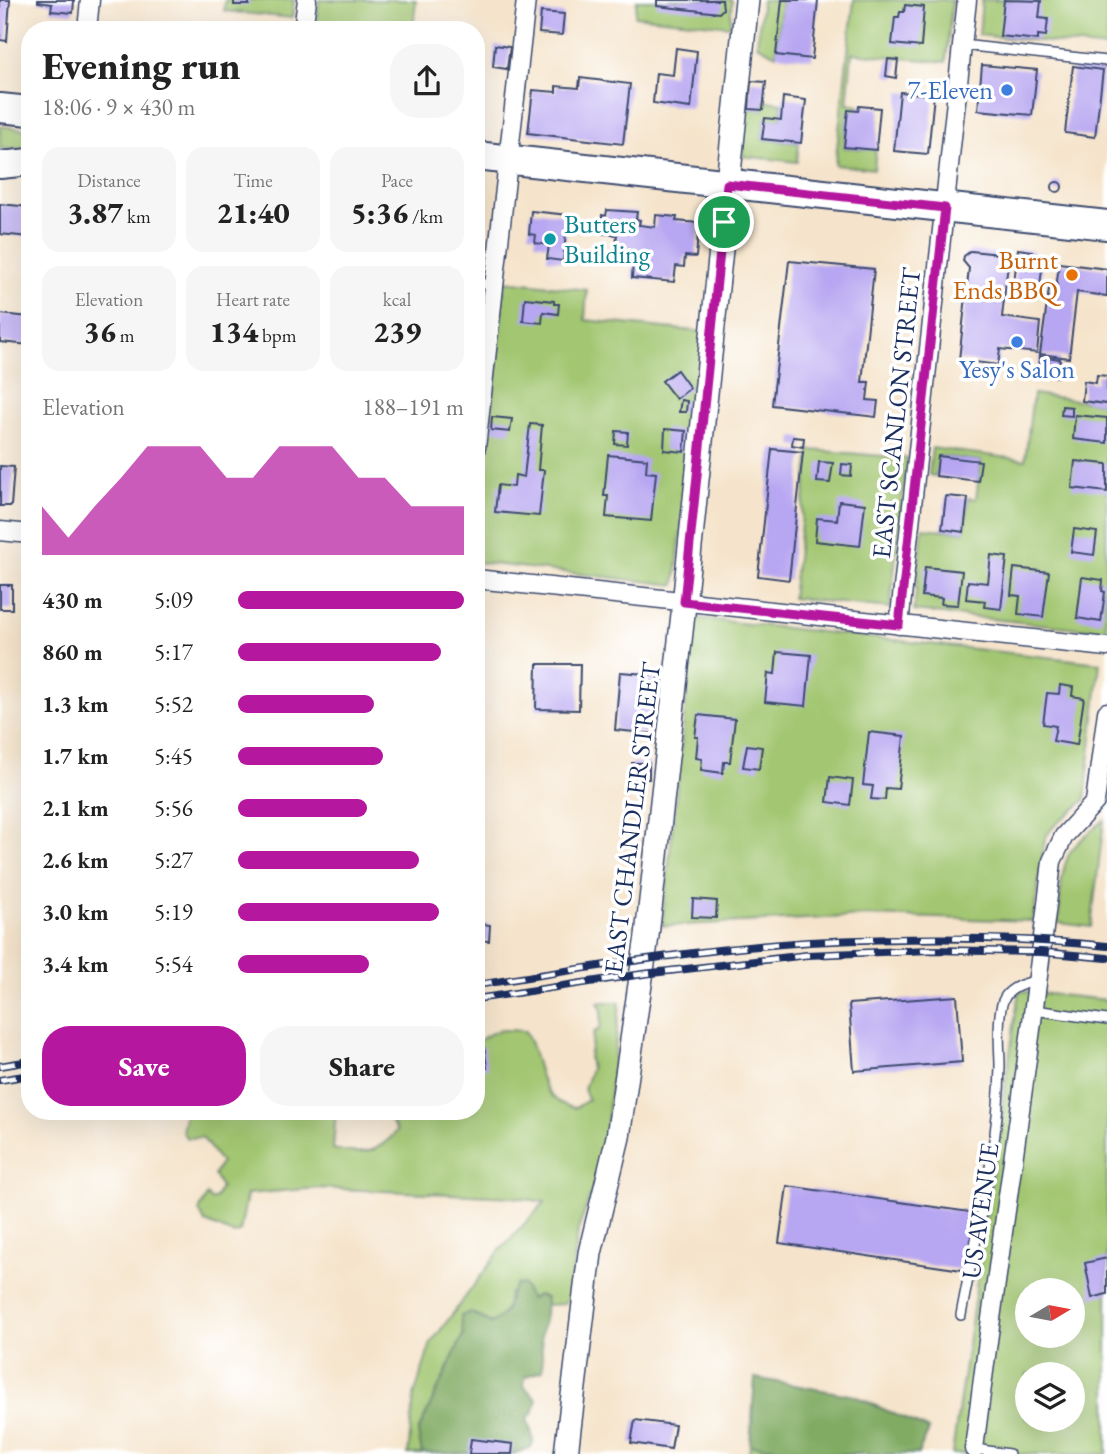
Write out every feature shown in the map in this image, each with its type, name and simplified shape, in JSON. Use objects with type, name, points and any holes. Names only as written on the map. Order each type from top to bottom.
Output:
[{"type":"main road","points":[[0,108],[21,110]]},
{"type":"main road","points":[[485,157],[1107,225]]},
{"type":"main road","points":[[0,165],[21,163]]},
{"type":"street","points":[[87,21],[90,0]]},
{"type":"street","points":[[304,21],[307,0]]},
{"type":"street","points":[[485,284],[508,160],[526,0]]},
{"type":"street","name":"EAST CHANDLER STREET","points":[[566,1454],[590,1253],[618,1136],[643,974],[747,0]]},
{"type":"street","name":"EAST SCANLON STREET","points":[[899,625],[967,0]]},
{"type":"street","points":[[0,531],[21,533]]},
{"type":"street","points":[[485,580],[1107,647]]},
{"type":"street","name":"US AVENUE","points":[[974,1449],[1053,856],[1064,836],[1096,802],[1107,712]]},
{"type":"lane","points":[[962,45],[1107,61]]},
{"type":"lane","points":[[961,1315],[995,1137],[1000,1086],[1001,1011],[1005,997],[1011,991],[1021,984],[1038,980]]},
{"type":"lane","points":[[1034,1010],[1107,1020]]},
{"type":"lane","points":[[974,1449],[1009,1454]]},
{"type":"green space","points":[[225,0],[294,0],[292,18],[224,11]]},
{"type":"green space","points":[[319,0],[416,0],[414,21],[317,21]]},
{"type":"green space","points":[[637,0],[732,0],[730,26],[635,16]]},
{"type":"green space","points":[[762,0],[782,0],[776,55],[757,45]]},
{"type":"green space","points":[[854,0],[952,0],[946,62],[852,53],[847,104],[859,106],[858,111],[848,111],[844,147],[876,150],[874,169],[835,165]]},
{"type":"green space","points":[[982,0],[1107,0],[1107,48],[979,35]]},
{"type":"green space","points":[[764,101],[782,103],[781,120],[765,119],[762,139],[799,143],[797,162],[742,156],[746,108],[763,110]]},
{"type":"green space","points":[[0,126],[21,129],[21,148],[0,149]]},
{"type":"green space","points":[[505,281],[587,290],[585,320],[703,332],[675,585],[485,563],[485,458]]},
{"type":"green space","points":[[1033,394],[1107,404],[1106,631],[914,611],[923,528],[964,532],[968,498],[976,499],[981,461],[939,456],[936,476],[929,475],[932,448],[1025,460]]},
{"type":"green space","points":[[810,450],[907,458],[890,608],[792,598]]},
{"type":"green space","points":[[695,618],[1100,663],[1085,800],[1053,827],[1045,838],[1033,921],[867,916],[662,926]]},
{"type":"green space","points":[[1104,820],[1091,927],[1058,923],[1062,876],[1067,859],[1078,842]]},
{"type":"green space","points":[[1019,991],[1107,1000],[1107,1454],[952,1454]]},
{"type":"green space","points":[[598,1002],[620,1002],[606,1135],[598,1175],[578,1230],[569,1297],[563,1304],[546,1305],[545,1298],[538,1295],[530,1299],[509,1293],[504,1311],[491,1323],[470,1312],[464,1334],[418,1432],[422,1454],[408,1454],[414,1396],[431,1343],[501,1249],[545,1202],[513,1197],[318,1188],[247,1194],[240,1232],[233,1234],[205,1222],[199,1211],[207,1195],[211,1200],[216,1198],[221,1187],[214,1175],[221,1163],[202,1137],[187,1138],[182,1132],[184,1120],[335,1120],[333,1149],[361,1152],[376,1149],[390,1139],[397,1131],[392,1120],[485,1120],[485,1037],[504,1030],[525,1031],[546,1088],[552,1097],[562,1104],[575,1108],[588,1100],[584,1089],[591,1069],[589,1058],[594,1032],[600,1029],[602,1010]]},
{"type":"green space","points":[[523,1284],[530,1299],[538,1295],[546,1298],[541,1336],[543,1370],[525,1377],[524,1386],[537,1400],[533,1413],[527,1418],[534,1441],[531,1447],[514,1454],[422,1453],[418,1432],[463,1335],[461,1316],[470,1312],[491,1323],[505,1310],[516,1285]]},
{"type":"green space","points":[[755,1378],[855,1396],[929,1430],[918,1454],[821,1454],[750,1445]]},
{"type":"green space","points":[[750,1445],[821,1454],[749,1454]]},
{"type":"building","points":[[0,0],[10,0],[7,41],[0,40]]},
{"type":"building","points":[[38,0],[74,0],[73,13],[51,11],[52,4]]},
{"type":"building","points":[[234,0],[249,0],[249,5],[234,5]]},
{"type":"building","points":[[657,0],[722,0],[723,9],[719,13],[657,6]]},
{"type":"building","points":[[782,0],[818,0],[812,59],[776,55]]},
{"type":"building","points":[[1004,0],[1041,1],[1039,18],[1048,19],[1046,36],[1038,35],[1038,40],[1000,36]]},
{"type":"building","points":[[905,5],[924,7],[921,47],[892,44],[895,17],[904,12]]},
{"type":"building","points":[[541,12],[564,14],[562,35],[539,33]]},
{"type":"building","points":[[495,45],[510,47],[507,69],[493,67]]},
{"type":"building","points":[[676,48],[697,51],[691,108],[653,103],[656,73],[673,75]]},
{"type":"building","points":[[888,59],[898,60],[896,78],[886,76]]},
{"type":"building","name":"7-Eleven","points":[[982,65],[1037,70],[1032,115],[978,110]]},
{"type":"building","points":[[1073,66],[1103,70],[1095,137],[1065,133]]},
{"type":"building","points":[[580,78],[630,84],[623,144],[528,133],[533,90],[556,92],[556,86],[579,88]]},
{"type":"building","points":[[751,81],[766,82],[763,110],[749,109]]},
{"type":"building","points":[[900,92],[934,95],[928,154],[894,151]]},
{"type":"building","points":[[783,97],[806,100],[801,143],[762,139],[765,118],[781,120]]},
{"type":"building","points":[[859,106],[880,108],[876,150],[844,147],[848,110],[858,111]]},
{"type":"building","points":[[1057,182],[1062,187],[1057,192],[1052,187]]},
{"type":"building","points":[[0,204],[21,206],[21,236],[0,234]]},
{"type":"building","points":[[607,210],[637,212],[639,225],[655,227],[656,215],[677,217],[676,221],[699,223],[696,257],[685,256],[684,267],[676,266],[674,282],[632,278],[633,260],[615,258],[617,235],[600,233],[602,215],[606,216]]},
{"type":"building","name":"Butters Building","points":[[531,211],[568,215],[563,261],[547,259],[549,245],[535,243],[536,235],[529,234]]},
{"type":"building","points":[[1018,249],[1033,251],[1032,259],[1043,260],[1039,295],[1024,293],[1023,300],[1012,299]]},
{"type":"building","points":[[971,251],[1009,255],[1002,317],[1040,322],[1037,353],[1000,349],[998,365],[959,360],[969,268],[963,261],[964,256]]},
{"type":"building","points":[[789,261],[874,269],[862,382],[869,382],[867,400],[878,401],[876,417],[772,405]]},
{"type":"building","points":[[1059,263],[1107,269],[1107,296],[1077,292],[1069,358],[1040,354],[1049,289],[1056,290]]},
{"type":"building","points":[[525,298],[554,301],[554,304],[559,304],[558,314],[543,312],[542,323],[523,321]]},
{"type":"building","points":[[0,314],[21,316],[21,344],[0,342]]},
{"type":"building","points":[[1040,356],[1060,359],[1058,377],[1038,374]]},
{"type":"building","points":[[677,370],[690,388],[676,399],[662,381]]},
{"type":"building","points":[[1097,375],[1107,376],[1107,404],[1082,401],[1084,381],[1096,383]]},
{"type":"building","points":[[681,400],[687,401],[686,412],[679,412]]},
{"type":"building","points":[[1062,406],[1072,407],[1072,416],[1061,415]]},
{"type":"building","points":[[1075,415],[1107,418],[1107,443],[1073,439]]},
{"type":"building","points":[[492,417],[512,419],[510,432],[491,430]]},
{"type":"building","points":[[530,424],[542,425],[538,470],[544,470],[539,516],[495,512],[498,485],[514,487],[515,475],[524,477]]},
{"type":"building","points":[[665,429],[686,431],[684,452],[664,450]]},
{"type":"building","points":[[616,431],[628,432],[627,445],[615,444]]},
{"type":"building","points":[[793,437],[804,438],[803,447],[792,445]]},
{"type":"building","points":[[772,449],[803,452],[789,580],[758,576]]},
{"type":"building","points":[[608,455],[647,459],[646,472],[656,473],[651,521],[606,517],[608,496],[604,496]]},
{"type":"building","points":[[938,456],[981,461],[978,481],[936,476]]},
{"type":"building","points":[[1075,461],[1107,464],[1107,492],[1072,488]]},
{"type":"building","points":[[819,462],[833,463],[830,483],[817,482]]},
{"type":"building","points":[[842,464],[852,465],[851,476],[841,475]]},
{"type":"building","points":[[0,466],[14,467],[11,506],[0,506]]},
{"type":"building","points":[[946,496],[968,498],[964,532],[942,529]]},
{"type":"building","points":[[839,501],[865,504],[860,546],[815,541],[817,518],[837,520]]},
{"type":"building","points":[[1074,529],[1097,532],[1094,555],[1071,552]]},
{"type":"building","points":[[991,555],[1007,557],[1001,609],[984,607],[985,601],[966,599],[968,581],[988,583]]},
{"type":"building","points":[[925,567],[962,571],[958,605],[941,604],[942,598],[922,596]]},
{"type":"building","points":[[1014,568],[1049,572],[1043,617],[1018,614],[1020,596],[1011,595]]},
{"type":"building","points":[[1082,577],[1103,580],[1102,591],[1105,592],[1101,622],[1077,618]]},
{"type":"building","points":[[0,585],[12,585],[12,609],[0,609]]},
{"type":"building","points":[[777,652],[811,655],[806,706],[765,702],[768,673],[775,674]]},
{"type":"building","points":[[537,664],[580,664],[579,710],[536,709]]},
{"type":"building","points":[[620,672],[659,675],[654,734],[615,730]]},
{"type":"building","points":[[1060,685],[1073,687],[1072,696],[1084,698],[1077,745],[1053,741],[1056,726],[1043,724],[1047,693],[1059,694]]},
{"type":"building","points":[[698,715],[735,719],[730,762],[724,762],[723,773],[701,770],[702,759],[696,758]]},
{"type":"building","points":[[869,732],[904,736],[898,789],[886,788],[885,800],[871,799],[873,786],[863,785]]},
{"type":"building","points":[[747,745],[762,747],[759,769],[743,767]]},
{"type":"building","points":[[632,763],[649,763],[649,779],[632,779]]},
{"type":"building","points":[[830,777],[853,780],[850,805],[827,802]]},
{"type":"building","points":[[693,899],[717,901],[716,918],[692,917]]},
{"type":"building","points":[[485,924],[490,925],[489,941],[485,941]]},
{"type":"building","points":[[957,996],[962,1062],[854,1071],[849,1004]]},
{"type":"building","points":[[787,1186],[977,1213],[969,1271],[779,1243]]},
{"type":"building","points":[[1107,1258],[1107,1294],[1092,1298],[1085,1263]]},
{"type":"building","points":[[635,1420],[675,1425],[671,1449],[631,1443]]},
{"type":"building","points":[[471,1439],[513,1444],[512,1454],[469,1454]]},
{"type":"railway","points":[[485,984],[683,954],[809,942],[958,938],[1107,946]]},
{"type":"railway","points":[[485,998],[643,974],[807,955],[930,950],[1041,952],[1107,958]]},
{"type":"railway","points":[[0,1066],[21,1062]]},
{"type":"railway","points":[[0,1080],[21,1076]]},
{"type":"place","name":"7-Eleven","points":[[1007,90]]},
{"type":"place","name":"Butters Building","points":[[550,239]]},
{"type":"place","name":"Burnt Ends BBQ","points":[[1072,275]]},
{"type":"place","name":"Yesy's Salon","points":[[1017,342]]},
{"type":"route","points":[[727,184],[945,208],[899,625],[684,602],[724,222],[727,184]]}]
